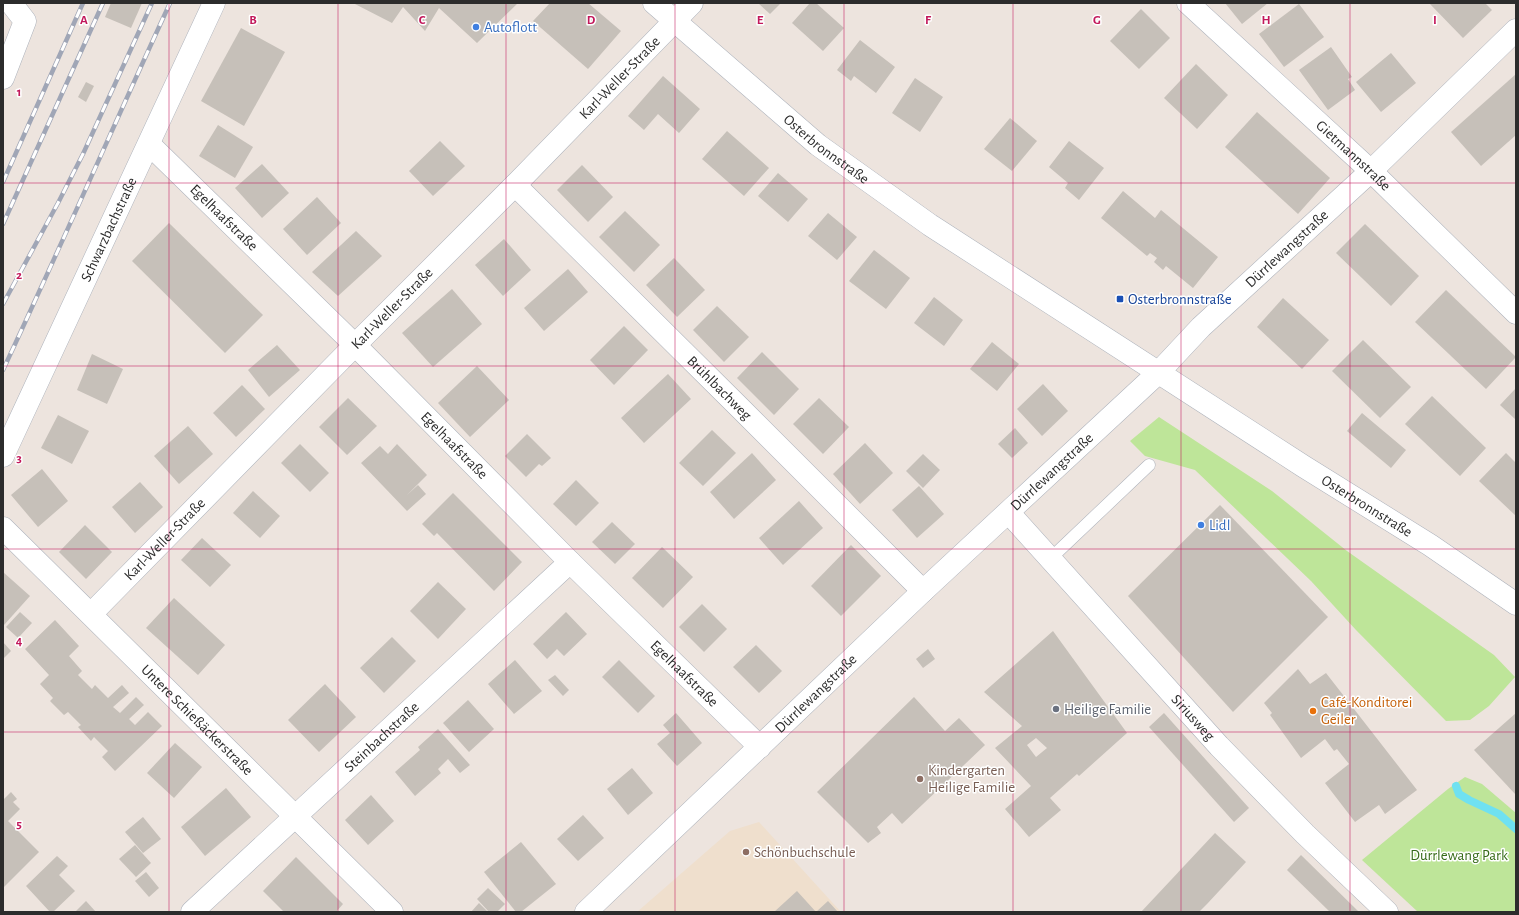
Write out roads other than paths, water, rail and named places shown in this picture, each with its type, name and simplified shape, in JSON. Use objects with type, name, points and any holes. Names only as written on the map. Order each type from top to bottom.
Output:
[{"type":"street","points":[[3,78],[25,21],[11,3]]},
{"type":"street","name":"Schwarzbachstraße","points":[[3,456],[214,3]]},
{"type":"street","name":"Osterbronnstraße","points":[[654,3],[818,145],[930,225],[1158,373],[1430,545],[1516,604]]},
{"type":"street","name":"Karl-Weller-Straße","points":[[91,614],[355,345],[515,185],[692,3]]},
{"type":"street","name":"Gietmannstraße","points":[[1188,3],[1371,171],[1516,312]]},
{"type":"street","name":"Dürrlewangstraße","points":[[586,912],[923,591],[1009,513],[1158,373],[1202,327],[1371,171],[1516,30]]},
{"type":"street","name":"Egelhaafstraße","points":[[149,144],[355,345],[570,562],[760,747]]},
{"type":"street","name":"Brühlbachweg","points":[[515,185],[742,408],[923,591]]},
{"type":"street","name":"Siriusweg","points":[[1009,513],[1219,746],[1337,865],[1387,912]]},
{"type":"street","name":"Untere Schießäckerstraße","points":[[3,528],[392,912]]},
{"type":"street","name":"Steinbachstraße","points":[[192,912],[570,562]]},
{"type":"lane","points":[[1050,559],[1149,465]]},
{"type":"waterway","points":[[1456,786],[1459,794],[1499,814],[1516,829]]},
{"type":"railway","points":[[3,182],[83,3]]},
{"type":"railway","points":[[3,224],[103,3]]},
{"type":"railway","points":[[3,304],[83,154],[152,3]]},
{"type":"railway","points":[[3,370],[170,3]]},
{"type":"place","name":"Autoflott","points":[[476,27]]},
{"type":"place","name":"Osterbronnstraße","points":[[1120,299]]},
{"type":"place","name":"Lidl","points":[[1201,525]]},
{"type":"place","name":"Heilige Familie","points":[[1056,709]]},
{"type":"place","name":"Café-Konditorei Geiler","points":[[1313,711]]},
{"type":"place","name":"Kindergarten Heilige Familie","points":[[920,779]]},
{"type":"place","name":"Schönbuchschule","points":[[746,852]]},
{"type":"park label","name":"Dürrlewang Park","points":[[1459,855]]}]
